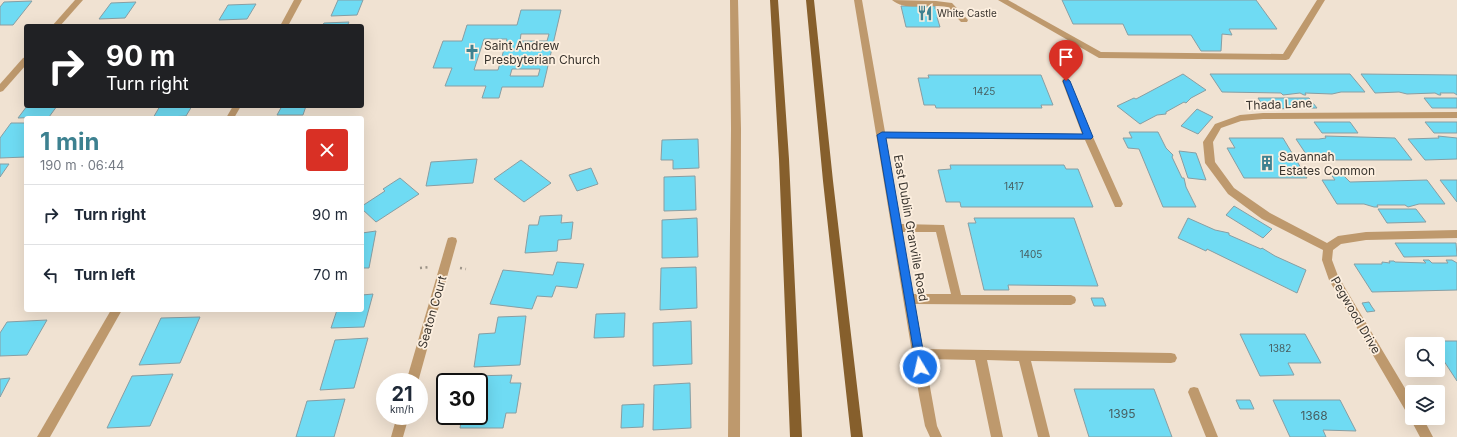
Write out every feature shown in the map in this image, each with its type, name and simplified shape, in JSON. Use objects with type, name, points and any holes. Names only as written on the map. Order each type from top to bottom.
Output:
[{"type":"main road","points":[[774,0],[784,159],[796,437]]},
{"type":"main road","points":[[810,0],[828,181],[857,437]]},
{"type":"street","points":[[58,24],[79,0]]},
{"type":"street","points":[[285,24],[298,0]]},
{"type":"street","points":[[734,0],[736,129],[734,437]]},
{"type":"street","name":"East Dublin Granville Road","points":[[858,0],[918,354],[931,426],[936,437]]},
{"type":"street","points":[[896,0],[907,3],[941,3],[949,5],[964,20]]},
{"type":"street","points":[[1002,0],[1098,55],[1286,57],[1321,0]]},
{"type":"street","points":[[0,89],[24,62]]},
{"type":"street","points":[[1066,81],[1088,137],[1118,204]]},
{"type":"street","name":"Thada Lane","points":[[1328,248],[1266,216],[1231,191],[1210,163],[1208,142],[1218,126],[1240,118],[1263,116],[1457,115]]},
{"type":"street","points":[[882,135],[1088,137]]},
{"type":"street","points":[[897,228],[940,228],[957,299]]},
{"type":"street","points":[[1328,248],[1338,240],[1366,236],[1457,234]]},
{"type":"street","name":"Seaton Court","points":[[415,373],[452,241]]},
{"type":"street","name":"Pegwood Drive","points":[[1328,248],[1327,260],[1333,277],[1405,399]]},
{"type":"street","points":[[909,299],[1071,300]]},
{"type":"street","points":[[43,437],[116,312]]},
{"type":"street","points":[[918,354],[1171,358]]},
{"type":"street","points":[[980,355],[997,437]]},
{"type":"street","points":[[1024,356],[1044,437]]},
{"type":"street","points":[[1194,392],[1212,437]]},
{"type":"street","points":[[397,437],[400,425]]},
{"type":"street","points":[[1420,425],[1427,437]]},
{"type":"building","points":[[338,0],[363,0],[357,15],[331,16]]},
{"type":"building","points":[[1062,0],[1256,0],[1277,29],[1229,29],[1232,35],[1222,34],[1221,51],[1201,51],[1191,35],[1128,35],[1123,24],[1073,24]]},
{"type":"building","points":[[32,1],[13,25],[0,25],[0,7],[4,2]]},
{"type":"building","points":[[136,2],[125,18],[99,19],[111,3]]},
{"type":"building","points":[[256,4],[247,19],[219,20],[228,5]]},
{"type":"building","name":"White Castle","points":[[901,6],[935,6],[935,9],[946,9],[948,17],[937,17],[940,27],[906,27]]},
{"type":"building","points":[[521,10],[561,10],[543,87],[502,87],[499,98],[482,98],[486,86],[445,86],[452,68],[433,68],[443,41],[462,41],[467,25],[517,25]],"holes":[[[521,34],[549,34],[547,41],[520,41]],[[484,39],[507,39],[498,70],[474,70]],[[512,69],[540,69],[538,76],[510,76]]]},
{"type":"building","points":[[349,22],[348,24],[323,24]]},
{"type":"building","points":[[1183,74],[1206,90],[1191,98],[1186,103],[1184,102],[1166,112],[1166,114],[1157,115],[1140,124],[1117,106],[1134,98],[1136,99]]},
{"type":"building","points":[[1210,74],[1350,74],[1365,92],[1341,92],[1332,94],[1305,93],[1306,95],[1300,93],[1283,95],[1281,93],[1222,92]]},
{"type":"building","points":[[1361,74],[1457,75],[1457,95],[1454,93],[1440,93],[1441,95],[1439,95],[1435,93],[1375,93]]},
{"type":"building","points":[[928,75],[1041,75],[1053,105],[1041,105],[1042,108],[936,108],[935,105],[924,105],[918,78],[929,78]]},
{"type":"building","points":[[1258,98],[1309,98],[1317,108],[1265,109]]},
{"type":"building","points":[[1424,98],[1457,98],[1457,108],[1432,108]]},
{"type":"building","points":[[26,108],[56,108],[50,116],[24,116],[24,118],[18,118]]},
{"type":"building","points":[[159,108],[191,108],[186,116],[154,116]]},
{"type":"building","points":[[281,108],[305,108],[303,115],[277,115]]},
{"type":"building","points":[[1197,109],[1213,117],[1198,134],[1181,126]]},
{"type":"building","points":[[1314,122],[1350,122],[1358,133],[1322,133]]},
{"type":"building","points":[[1425,122],[1457,122],[1457,133],[1434,133]]},
{"type":"building","points":[[11,123],[24,123],[24,157],[0,158],[0,138]]},
{"type":"building","points":[[1129,132],[1158,132],[1166,148],[1173,155],[1172,157],[1182,178],[1184,178],[1186,187],[1196,207],[1163,207],[1139,149],[1128,148],[1123,138],[1132,138]]},
{"type":"building","points":[[1325,136],[1395,138],[1412,160],[1310,160],[1296,139],[1319,139],[1326,138]]},
{"type":"building","points":[[1438,136],[1457,138],[1457,159],[1425,160],[1408,139],[1439,138]]},
{"type":"building","name":"Savannah Estates Common","points":[[1229,138],[1283,138],[1307,178],[1244,178],[1227,148],[1235,148]]},
{"type":"building","points":[[698,139],[699,168],[673,169],[673,160],[661,160],[662,140]]},
{"type":"building","points":[[1179,151],[1196,153],[1206,180],[1188,178]]},
{"type":"building","points":[[477,159],[473,183],[426,186],[431,162]]},
{"type":"building","points":[[521,160],[551,183],[524,202],[494,179]]},
{"type":"building","points":[[0,164],[9,164],[0,177]]},
{"type":"building","points":[[950,165],[1064,165],[1066,169],[1078,169],[1093,207],[961,207],[960,202],[946,202],[938,170],[951,169]]},
{"type":"building","points":[[591,168],[598,184],[577,191],[569,175]]},
{"type":"building","points":[[1330,173],[1341,173],[1350,182],[1427,180],[1445,204],[1419,204],[1408,207],[1405,205],[1377,205],[1378,207],[1374,207],[1364,204],[1337,204],[1322,180],[1335,180]]},
{"type":"building","points":[[695,176],[696,210],[664,211],[664,177]]},
{"type":"building","points":[[400,178],[419,194],[376,222],[364,211],[364,205],[385,191],[383,189]]},
{"type":"building","points":[[1440,180],[1457,180],[1457,202]]},
{"type":"building","points":[[1234,206],[1272,229],[1263,238],[1226,215]]},
{"type":"building","points":[[1378,209],[1416,209],[1426,222],[1387,223]]},
{"type":"building","points":[[562,215],[561,223],[573,222],[571,239],[558,240],[557,251],[525,253],[529,225],[538,225],[540,216]]},
{"type":"building","points":[[697,218],[698,257],[662,258],[662,220]]},
{"type":"building","points":[[974,218],[1074,218],[1098,286],[1008,285],[1009,290],[984,290],[968,223],[976,223]]},
{"type":"building","points":[[1188,218],[1215,230],[1229,233],[1229,235],[1261,249],[1262,248],[1275,256],[1306,270],[1297,293],[1207,249],[1206,251],[1178,238]]},
{"type":"building","points":[[376,231],[369,268],[364,268],[364,233]]},
{"type":"building","points":[[1395,243],[1456,243],[1457,256],[1404,257]]},
{"type":"building","points":[[1423,260],[1429,260],[1432,263],[1448,263],[1446,260],[1452,260],[1457,263],[1457,290],[1372,292],[1354,264],[1382,264],[1382,262],[1390,263],[1389,261],[1426,263]]},
{"type":"building","points":[[557,262],[584,264],[577,288],[556,286],[552,297],[537,296],[532,309],[490,304],[503,270],[553,275]]},
{"type":"building","points":[[696,267],[697,308],[660,310],[661,268]]},
{"type":"building","points":[[373,294],[364,327],[331,328],[336,312],[364,312],[364,295]]},
{"type":"building","points":[[1091,298],[1103,298],[1106,306],[1094,306]]},
{"type":"building","points":[[1369,302],[1375,311],[1367,312],[1362,303]]},
{"type":"building","points":[[625,313],[624,337],[594,338],[596,314]]},
{"type":"building","points":[[526,316],[520,365],[474,367],[479,334],[495,333],[498,317]]},
{"type":"building","points":[[200,317],[180,363],[139,365],[161,318]]},
{"type":"building","points":[[47,320],[27,355],[0,356],[0,333],[7,322]]},
{"type":"building","points":[[691,321],[692,364],[653,366],[653,323]]},
{"type":"building","points":[[1240,334],[1305,334],[1321,363],[1288,363],[1294,375],[1260,376]]},
{"type":"building","points":[[368,338],[354,388],[320,390],[335,340]]},
{"type":"building","points":[[1445,341],[1457,341],[1457,381],[1445,363]]},
{"type":"building","points":[[173,374],[150,426],[107,428],[132,376]]},
{"type":"building","points":[[512,375],[510,383],[521,383],[516,413],[506,413],[503,428],[460,428],[460,425],[488,425],[488,376]]},
{"type":"building","points":[[10,378],[0,397],[0,379]]},
{"type":"building","points":[[690,383],[691,428],[653,430],[654,385]]},
{"type":"building","points":[[1074,389],[1154,389],[1172,437],[1089,437]]},
{"type":"building","points":[[345,399],[334,437],[296,437],[307,401]]},
{"type":"building","points":[[1236,400],[1250,400],[1254,409],[1240,409]]},
{"type":"building","points":[[1273,400],[1340,400],[1356,431],[1323,430],[1326,437],[1290,437]]},
{"type":"building","points":[[644,404],[643,427],[621,428],[622,405]]},
{"type":"place","name":"White Castle","points":[[925,13]]},
{"type":"place","name":"Saint Andrew Presbyterian Church","points":[[472,52]]},
{"type":"place","name":"Savannah Estates Common","points":[[1267,163]]},
{"type":"route","points":[[920,367],[882,135],[1088,137],[1066,81]]}]
